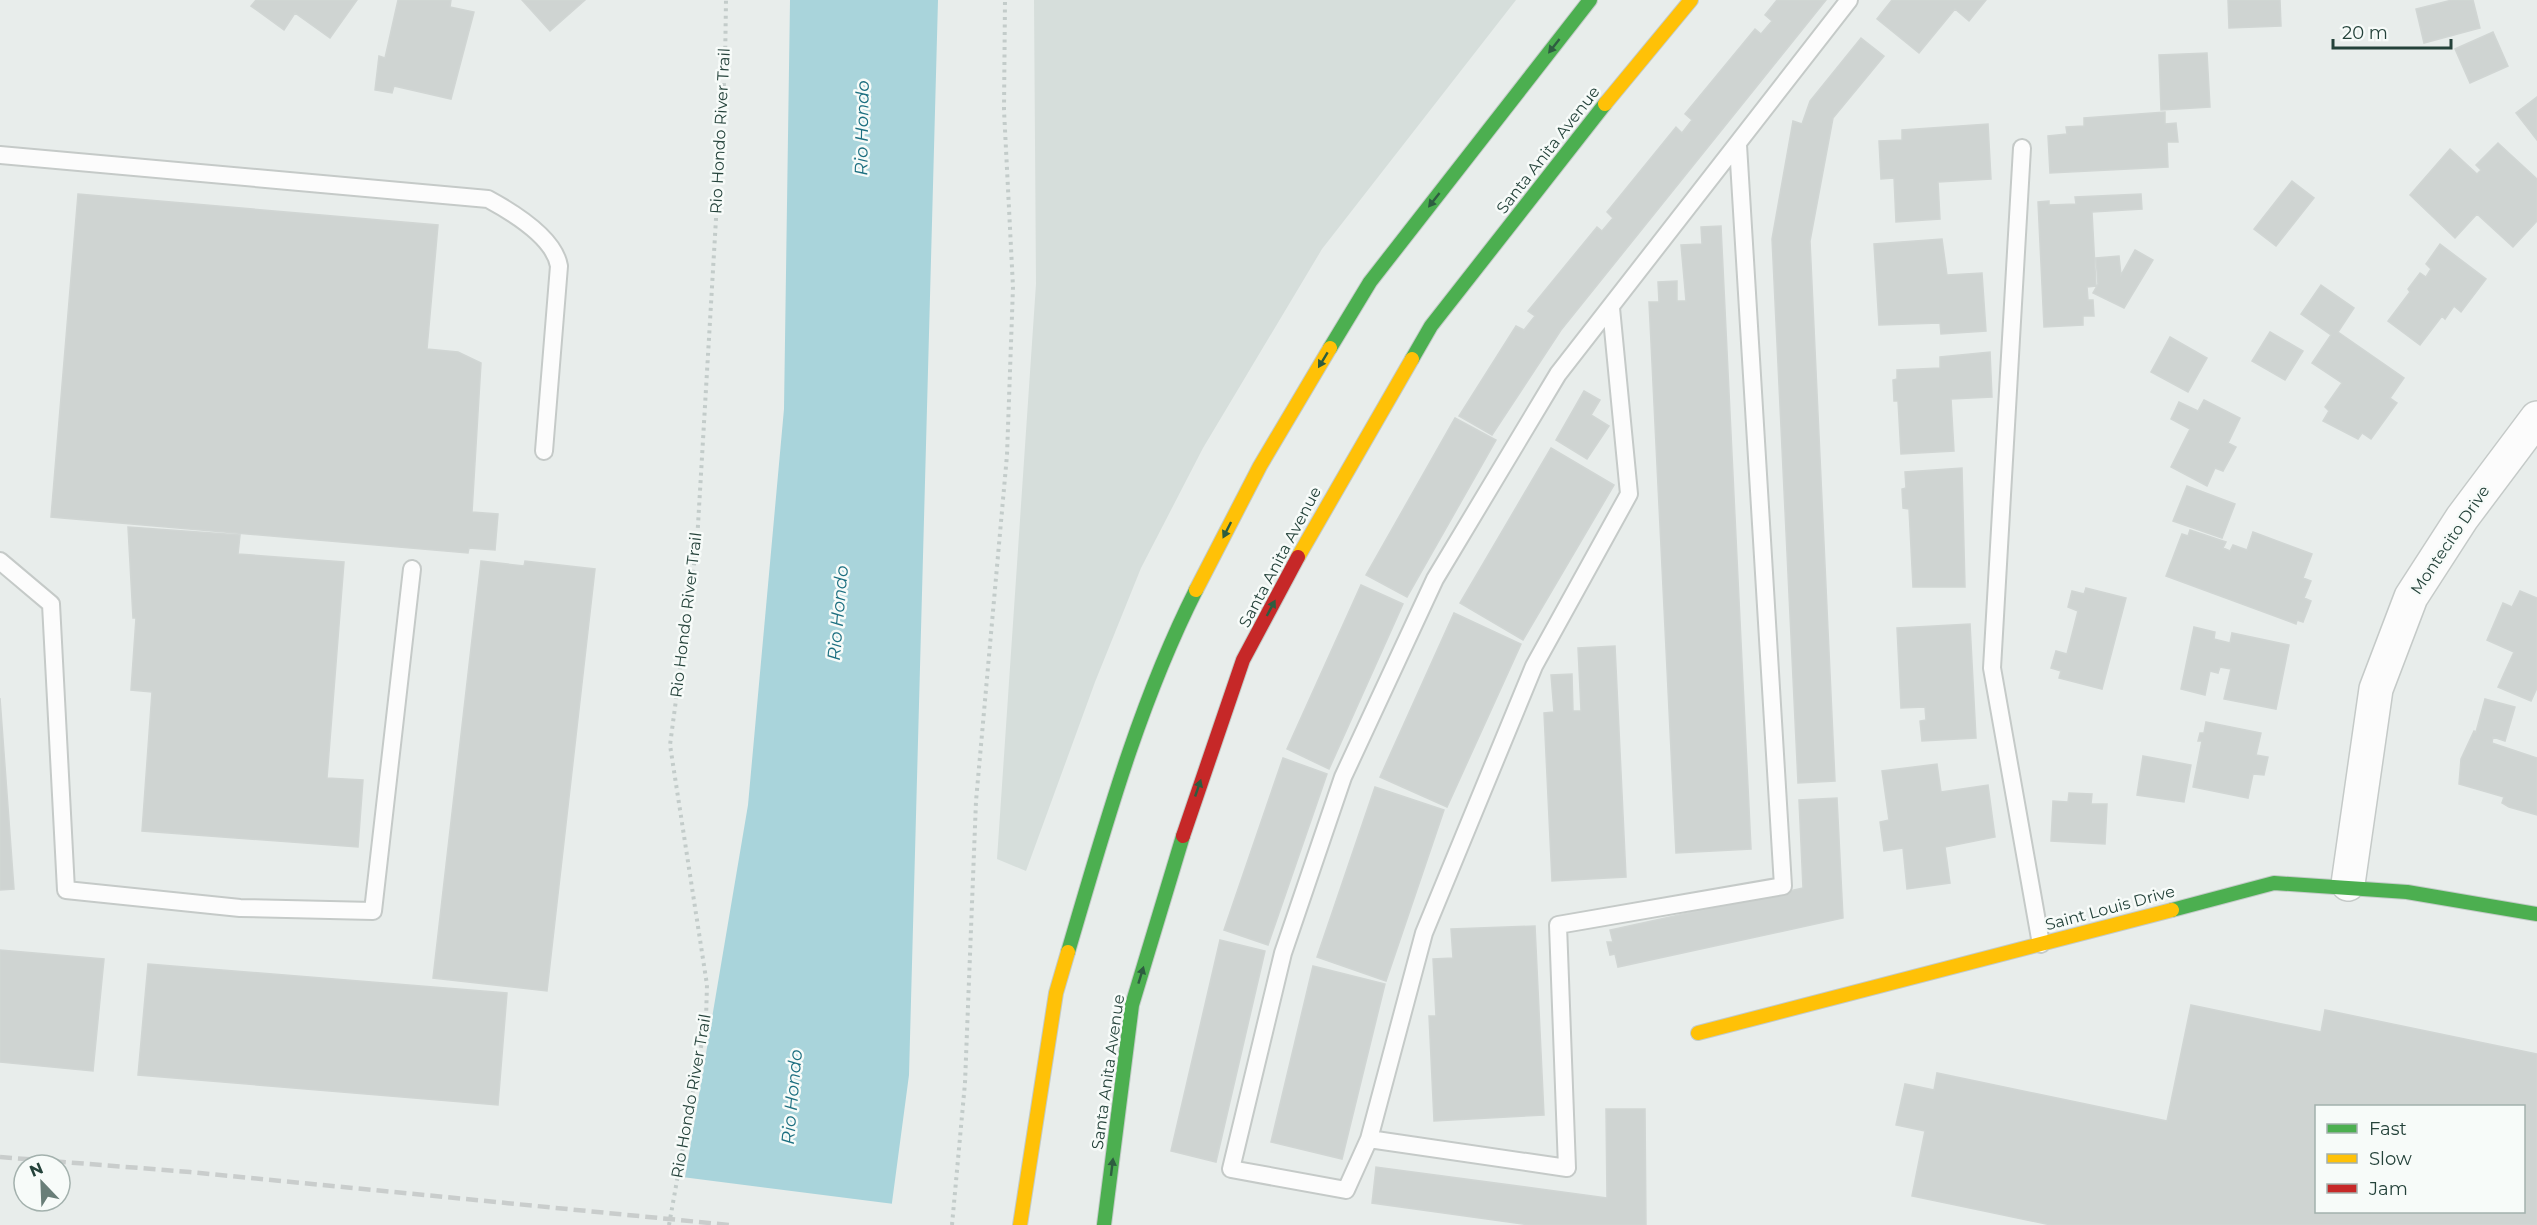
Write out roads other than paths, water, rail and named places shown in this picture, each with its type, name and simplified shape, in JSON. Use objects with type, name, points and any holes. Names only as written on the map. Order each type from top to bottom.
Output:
[{"type":"main road","points":[[1020,1225],[1056,993],[1117,786],[1174,634],[1260,466],[1370,282],[1590,0]]},
{"type":"main road","name":"Santa Anita Avenue","points":[[1104,1225],[1132,1005],[1191,810],[1243,660],[1327,503],[1431,326],[1636,65],[1691,0]]},
{"type":"main road","name":"Saint Louis Drive","points":[[1698,1033],[2274,883],[2348,884],[2459,898],[2537,914]]},
{"type":"street","name":"Montecito Drive","points":[[2348,884],[2376,688],[2411,597],[2462,518],[2537,418]]},
{"type":"lane","points":[[1611,308],[1629,494],[1534,666],[1424,933],[1369,1139],[1346,1190],[1231,1169],[1283,953],[1343,777],[1435,579],[1558,374],[1738,146],[1849,0]]},
{"type":"lane","points":[[1369,1139],[1567,1168],[1558,926],[1783,886],[1738,146]]},
{"type":"lane","points":[[2022,148],[1992,668],[2041,944]]},
{"type":"lane","points":[[0,155],[488,199],[535,231],[558,258],[544,451]]},
{"type":"lane","points":[[0,561],[51,604],[66,890],[240,909],[373,911],[412,569]]},
{"type":"water","name":"Rio Hondo","points":[[790,0],[938,0],[909,1075],[889,1225],[677,1225],[748,805],[784,409]]},
{"type":"railway","points":[[0,1157],[190,1172],[730,1225]]}]
